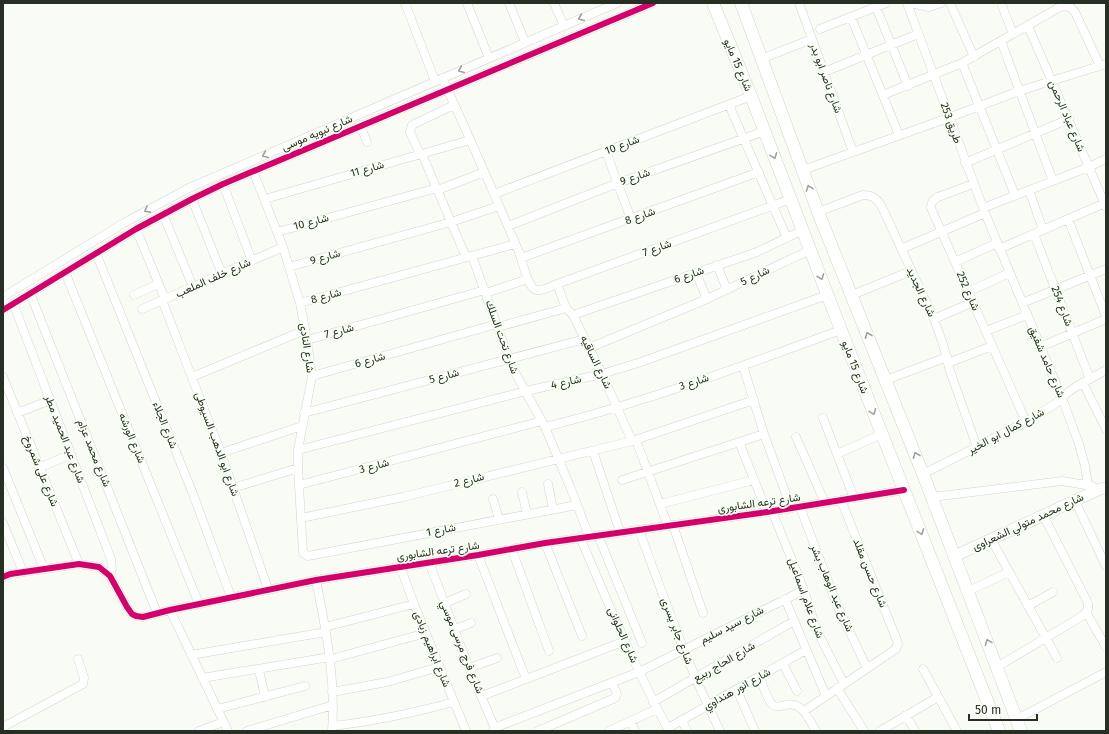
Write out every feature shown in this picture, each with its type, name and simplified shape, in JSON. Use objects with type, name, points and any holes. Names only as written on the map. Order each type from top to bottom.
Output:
[{"type":"main road","name":"شارع 15 مايو","points":[[712,3],[765,131],[827,295],[999,731]]},
{"type":"main road","name":"شارع 15 مايو","points":[[740,3],[818,212],[923,474],[1021,731]]},
{"type":"street","points":[[405,3],[438,79],[447,89],[454,104],[508,226],[528,279]]},
{"type":"street","points":[[467,3],[489,58]]},
{"type":"street","points":[[509,3],[525,42]]},
{"type":"street","points":[[554,3],[564,26]]},
{"type":"street","name":"شارع نبويه موسى","points":[[3,297],[124,224],[184,191],[438,79],[564,26],[599,7],[617,3]]},
{"type":"street","name":"شارع نبويه موسى","points":[[3,310],[136,229],[223,184],[360,125],[653,3]]},
{"type":"street","name":"شارع ناصر ابو بدر","points":[[799,3],[853,152]]},
{"type":"street","points":[[820,29],[886,3]]},
{"type":"street","name":"طريق 253","points":[[907,3],[948,118],[998,246]]},
{"type":"street","points":[[910,3],[929,6],[941,3]]},
{"type":"street","points":[[950,3],[974,57]]},
{"type":"street","points":[[1001,3],[1013,34]]},
{"type":"street","points":[[803,170],[1019,91],[1103,65],[1075,12],[1066,6],[1054,6],[1028,26],[974,57],[908,86],[883,95]]},
{"type":"street","points":[[876,7],[908,86]]},
{"type":"street","points":[[851,17],[899,136]]},
{"type":"street","name":"شارع عباد الرحمن","points":[[1028,26],[1105,205]]},
{"type":"street","points":[[824,72],[918,34]]},
{"type":"street","points":[[761,59],[812,39]]},
{"type":"street","points":[[1001,41],[1053,181]]},
{"type":"street","points":[[962,63],[1015,195]]},
{"type":"street","name":"شارع 10","points":[[494,194],[751,96]]},
{"type":"street","name":"شارع تحت السلك","points":[[454,104],[412,125],[410,132],[451,222],[486,292],[516,376],[544,424],[577,505]]},
{"type":"street","points":[[729,105],[787,238]]},
{"type":"street","points":[[965,163],[1069,119]]},
{"type":"street","points":[[360,125],[367,142]]},
{"type":"street","name":"شارع 9","points":[[508,226],[618,183],[765,131]]},
{"type":"street","name":"شارع 11","points":[[265,199],[470,140]]},
{"type":"street","points":[[606,152],[631,219]]},
{"type":"street","points":[[901,249],[942,232],[1015,195],[1089,167],[1106,158]]},
{"type":"street","name":"شارع النادى","points":[[253,171],[284,247],[300,303],[308,340],[312,376],[298,450],[298,486],[302,550],[305,555]]},
{"type":"street","name":"شارع 10","points":[[277,232],[437,189],[484,172]]},
{"type":"street","name":"شارع 8","points":[[521,258],[759,172]]},
{"type":"street","points":[[223,184],[252,261]]},
{"type":"street","name":"شارع 252","points":[[973,184],[934,199],[931,203],[931,208],[1026,422]]},
{"type":"street","points":[[1028,190],[1043,230]]},
{"type":"street","name":"شارع الجديد","points":[[818,212],[863,195],[870,195],[877,199],[934,319],[950,371],[977,447]]},
{"type":"street","points":[[192,199],[222,274]]},
{"type":"street","name":"شارع 7","points":[[308,340],[486,292],[528,279],[533,288],[538,290],[791,199]]},
{"type":"street","points":[[955,262],[1034,234],[1105,205]]},
{"type":"street","name":"شارع 9","points":[[289,267],[451,222],[499,206]]},
{"type":"street","points":[[163,214],[193,287]]},
{"type":"street","points":[[1040,347],[1106,317],[1068,219]]},
{"type":"street","name":"شارع ابو الدهب السيوطى","points":[[136,229],[221,453],[268,589]]},
{"type":"street","name":"شارع 6","points":[[573,315],[757,252],[802,230]]},
{"type":"street","name":"شارع 254","points":[[1034,234],[1072,333],[1087,381],[1105,425]]},
{"type":"street","name":"شارع 8","points":[[300,303],[515,244]]},
{"type":"street","name":"شارع حامد شفيق","points":[[998,246],[1062,398],[1079,444],[1088,485]]},
{"type":"street","name":"شارع خلف الملعب","points":[[142,309],[284,247]]},
{"type":"street","name":"شارع 5","points":[[589,348],[707,300],[810,250]]},
{"type":"street","name":"شارع الجلاء","points":[[96,254],[193,494],[231,597]]},
{"type":"street","points":[[717,265],[727,290]]},
{"type":"street","points":[[1022,303],[1106,269]]},
{"type":"street","points":[[852,295],[911,271]]},
{"type":"street","name":"شارع الورشه","points":[[65,272],[199,604]]},
{"type":"street","points":[[696,273],[707,300]]},
{"type":"street","points":[[968,292],[1010,273]]},
{"type":"street","points":[[134,295],[158,284]]},
{"type":"street","name":"شارع الساقيه","points":[[557,284],[566,308],[573,315],[585,338],[634,441],[670,525],[702,613]]},
{"type":"street","name":"شارع محمد عزام","points":[[30,293],[157,614]]},
{"type":"street","name":"شارع 4","points":[[298,450],[526,391],[602,374],[641,362],[827,295]]},
{"type":"street","points":[[934,319],[973,302]]},
{"type":"street","name":"شارع عبد الحميد مطر","points":[[14,303],[111,559],[112,569],[110,576]]},
{"type":"street","name":"شارع 6","points":[[312,376],[497,325],[566,308]]},
{"type":"street","points":[[986,331],[1027,315]]},
{"type":"street","points":[[192,377],[306,330]]},
{"type":"street","name":"شارع 3","points":[[298,486],[544,424],[617,408],[743,366],[841,330]]},
{"type":"street","name":"شارع 5","points":[[304,413],[585,338]]},
{"type":"street","points":[[886,380],[992,346]]},
{"type":"street","name":"شارع عبد الوهاب بشر","points":[[743,366],[764,434],[837,605],[867,668]]},
{"type":"street","name":"شارع كمال ابو الخير","points":[[923,474],[1026,422],[1056,404],[1067,393],[1106,370]]},
{"type":"street","name":"شارع على شمروخ","points":[[3,377],[78,564]]},
{"type":"street","points":[[17,413],[50,400]]},
{"type":"street","name":"شارع 2","points":[[301,518],[403,497],[634,441],[754,400]]},
{"type":"street","points":[[823,418],[854,498]]},
{"type":"street","points":[[221,453],[302,426]]},
{"type":"street","points":[[622,480],[764,434]]},
{"type":"street","points":[[837,454],[882,434]]},
{"type":"street","points":[[796,437],[825,503]]},
{"type":"street","name":"شارع علام اسماعيل","points":[[739,442],[754,480],[804,590],[817,631],[841,686],[864,731]]},
{"type":"street","points":[[593,451],[620,532]]},
{"type":"street","points":[[40,468],[71,454]]},
{"type":"street","points":[[3,468],[44,569]]},
{"type":"street","points":[[233,488],[298,468]]},
{"type":"street","points":[[660,504],[754,480]]},
{"type":"street","points":[[932,498],[1062,481],[1105,489]]},
{"type":"street","points":[[548,484],[553,509]]},
{"type":"street","name":"شارع محمد متولي الشعراوى","points":[[955,556],[1075,501],[1105,489]]},
{"type":"street","name":"شارع ترعه الشابورى","points":[[110,576],[132,614],[143,617],[268,589],[316,580],[512,550],[584,537],[769,512],[904,490]]},
{"type":"street","points":[[522,492],[527,514]]},
{"type":"street","points":[[493,499],[499,519]]},
{"type":"street","name":"شارع حسن مقلد","points":[[841,500],[898,643],[898,647],[896,649],[867,668]]},
{"type":"street","points":[[1075,501],[1106,566]]},
{"type":"street","name":"شارع 1","points":[[305,555],[308,556],[577,505]]},
{"type":"street","name":"شارع الحلوانى","points":[[577,505],[584,537],[625,642],[668,730]]},
{"type":"street","points":[[997,667],[1046,639],[1085,614],[1089,606],[1044,515]]},
{"type":"street","points":[[3,523],[23,572]]},
{"type":"street","name":"شارع جابر يسرى","points":[[639,530],[684,650],[720,731]]},
{"type":"street","points":[[598,535],[642,643]]},
{"type":"street","points":[[991,539],[1057,658]]},
{"type":"street","points":[[545,543],[582,636]]},
{"type":"street","points":[[512,550],[549,651]]},
{"type":"street","points":[[478,555],[526,680]]},
{"type":"street","name":"شارع فرج مرسى موسي","points":[[429,562],[469,668],[495,729]]},
{"type":"street","points":[[3,577],[10,574],[78,564],[99,567],[110,576]]},
{"type":"street","name":"شارع ابراهيم زبادى","points":[[400,566],[439,667],[466,731]]},
{"type":"street","points":[[968,591],[1008,572]]},
{"type":"street","points":[[316,580],[331,658],[333,728],[414,713],[454,702]]},
{"type":"street","name":"شارع سيد سليم","points":[[495,729],[639,672],[804,590]]},
{"type":"street","points":[[1028,606],[1053,592]]},
{"type":"street","points":[[444,603],[466,594]]},
{"type":"street","points":[[785,599],[826,696]]},
{"type":"street","points":[[191,655],[326,630],[414,604]]},
{"type":"street","points":[[170,610],[228,731]]},
{"type":"street","points":[[1085,614],[1106,647]]},
{"type":"street","name":"شارع الحاج ربيع","points":[[609,731],[631,721],[696,678],[794,622]]},
{"type":"street","points":[[455,629],[471,623]]},
{"type":"street","points":[[202,678],[331,658],[426,634]]},
{"type":"street","points":[[482,696],[625,642]]},
{"type":"street","name":"شارع انور هنداوي","points":[[668,730],[682,720],[806,650]]},
{"type":"street","points":[[469,668],[497,658]]},
{"type":"street","points":[[3,727],[83,684],[84,678],[78,659]]},
{"type":"street","points":[[783,664],[797,691]]},
{"type":"street","points":[[332,692],[386,682],[439,667]]},
{"type":"street","points":[[804,711],[867,668]]},
{"type":"street","points":[[923,669],[957,731]]},
{"type":"street","points":[[259,670],[265,697]]},
{"type":"street","points":[[1017,719],[1106,672]]},
{"type":"street","points":[[760,677],[769,700],[773,705],[796,705],[804,711],[816,731]]},
{"type":"street","points":[[538,731],[615,698],[617,694],[612,682]]},
{"type":"street","points":[[217,709],[305,686]]},
{"type":"street","points":[[737,690],[755,731]]},
{"type":"street","points":[[880,731],[938,697]]},
{"type":"street","points":[[247,731],[333,705]]},
{"type":"street","points":[[906,716],[915,731]]},
{"type":"street","points":[[682,720],[687,731]]},
{"type":"street","points":[[631,721],[636,731]]},
{"type":"street","points":[[199,731],[223,722]]},
{"type":"cycle path","points":[[3,310],[136,229],[223,184],[653,3]]},
{"type":"cycle path","points":[[3,577],[10,574],[79,564],[99,567],[110,576],[132,614],[143,617],[316,580],[545,543],[767,512],[904,490]]}]
